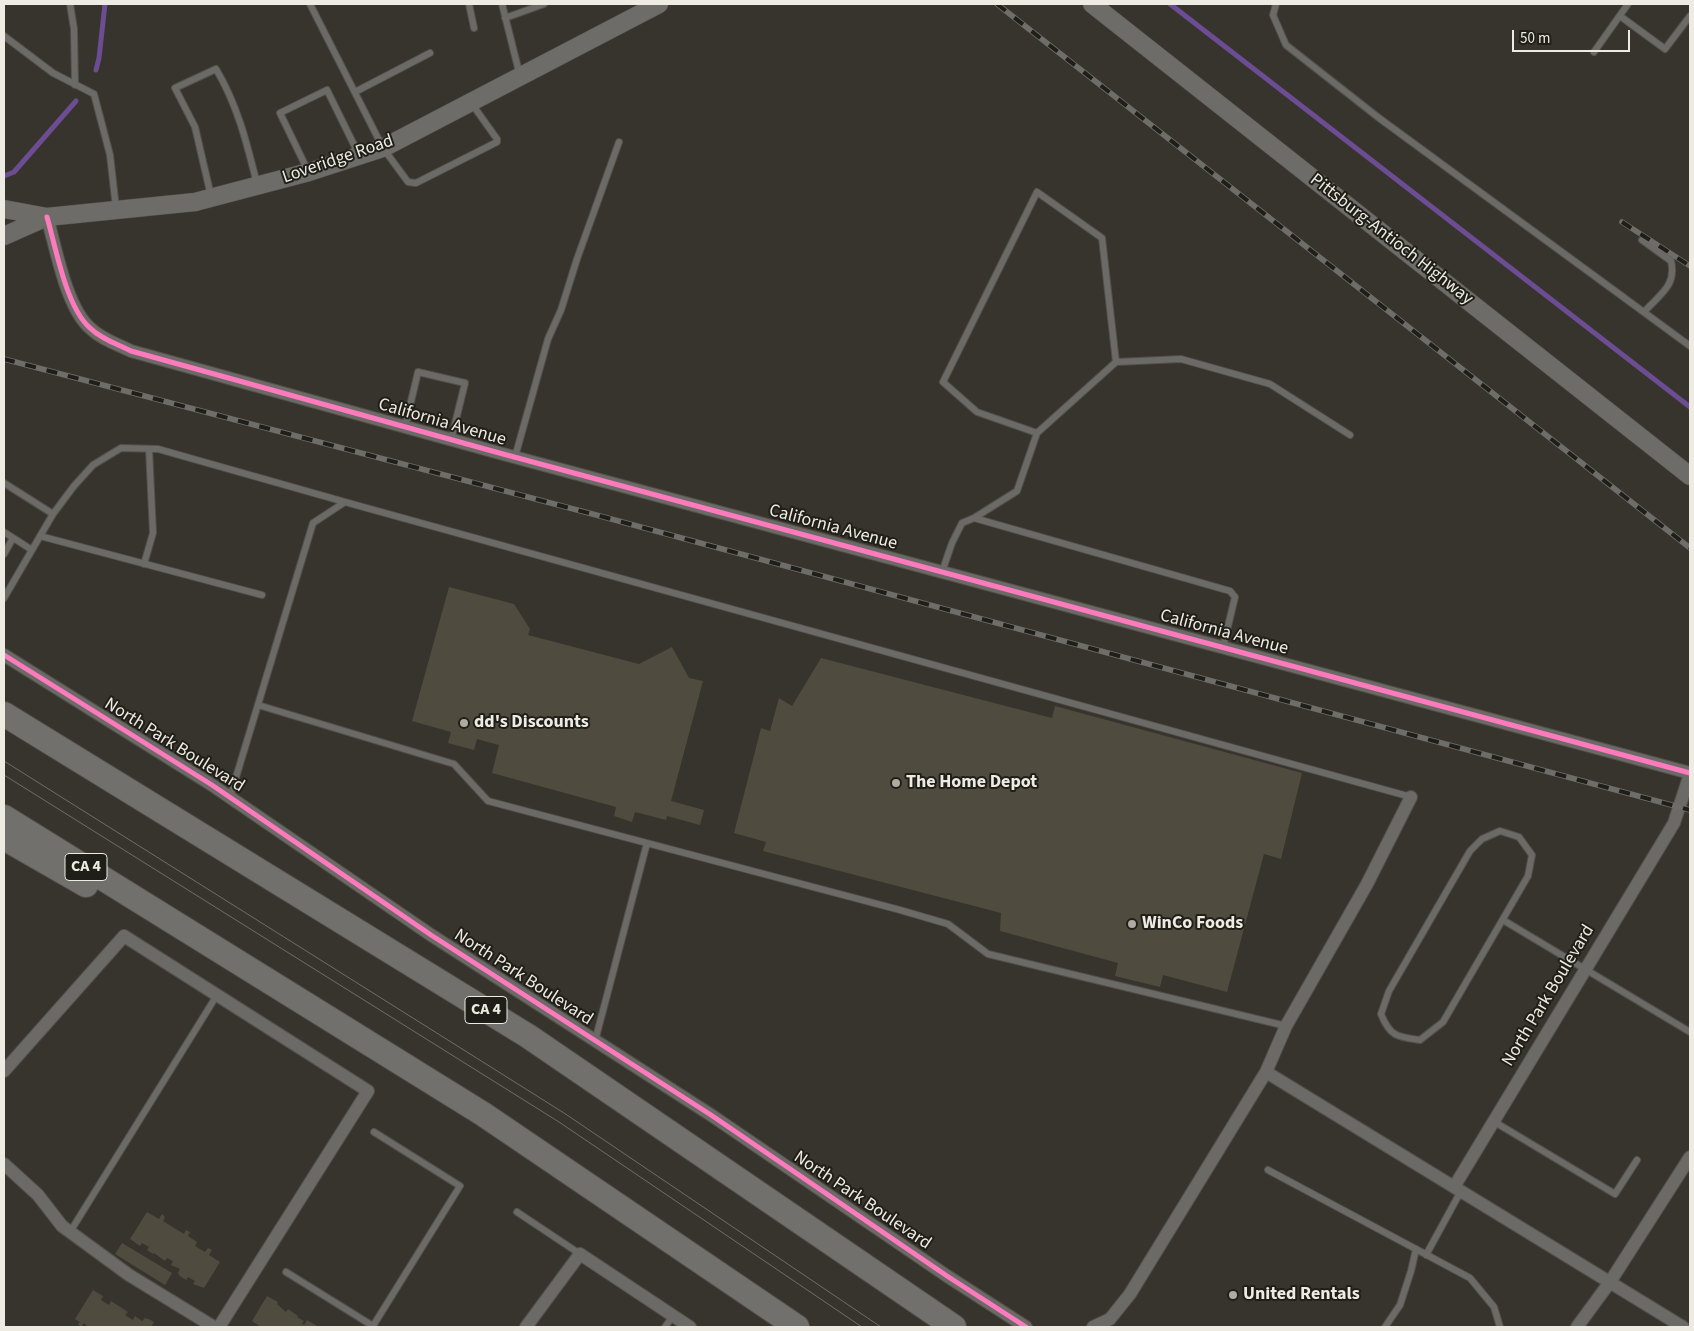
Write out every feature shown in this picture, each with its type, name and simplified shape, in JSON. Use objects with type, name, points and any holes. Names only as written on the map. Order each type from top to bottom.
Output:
[{"type":"highway","name":"CA 4","points":[[4,714],[528,1036],[954,1327]]},
{"type":"highway","name":"CA 4","points":[[4,817],[482,1114],[798,1327]]},
{"type":"highway","points":[[4,838],[117,903],[168,918]]},
{"type":"main road","name":"Loveridge Road","points":[[4,209],[47,217],[195,202],[309,172],[383,148],[659,4]]},
{"type":"main road","name":"Pittsburg-Antioch Highway","points":[[1092,4],[1690,476]]},
{"type":"main road","name":"Loveridge Road","points":[[4,236],[47,217]]},
{"type":"street","name":"California Avenue","points":[[47,217],[70,296],[79,316],[90,329],[106,340],[130,351],[515,458],[1690,773]]},
{"type":"street","name":"North Park Boulevard","points":[[4,656],[230,797],[431,936],[711,1115],[947,1276],[1026,1327]]},
{"type":"street","name":"North Park Boulevard","points":[[1457,1189],[1493,1121],[1674,823],[1690,773]]},
{"type":"street","points":[[1093,1327],[1110,1319],[1130,1294],[1266,1072],[1286,1026],[1367,884],[1411,797]]},
{"type":"street","points":[[4,1071],[124,936],[368,1091],[219,1327]]},
{"type":"street","points":[[1266,1072],[1684,1327]]},
{"type":"street","points":[[1577,1327],[1610,1282],[1690,1157]]},
{"type":"street","points":[[4,1164],[38,1195],[62,1226],[129,1274],[214,1327]]},
{"type":"street","points":[[526,1327],[580,1254],[690,1327]]},
{"type":"lane","points":[[70,4],[74,29],[75,85]]},
{"type":"lane","points":[[310,4],[383,148],[408,182],[416,183],[495,143],[497,139],[471,103]]},
{"type":"lane","points":[[469,4],[474,28]]},
{"type":"lane","points":[[502,4],[520,77]]},
{"type":"lane","points":[[505,18],[544,4]]},
{"type":"lane","points":[[1276,4],[1273,15],[1286,45],[1379,118],[1690,346]]},
{"type":"lane","points":[[1594,52],[1628,4]]},
{"type":"lane","points":[[1620,16],[1665,49],[1690,16]]},
{"type":"lane","points":[[4,36],[53,74],[94,94],[110,155],[117,210]]},
{"type":"lane","points":[[355,92],[430,53]]},
{"type":"lane","points":[[212,197],[195,127],[175,88],[216,70],[237,110],[258,186]]},
{"type":"lane","points":[[309,172],[280,113],[328,90],[360,156]]},
{"type":"lane","points":[[515,458],[548,339],[561,310],[577,259],[619,142]]},
{"type":"lane","points":[[1037,432],[977,412],[943,382],[1037,192],[1102,238],[1116,362]]},
{"type":"lane","points":[[1642,240],[1671,261],[1673,270],[1671,282],[1644,312]]},
{"type":"lane","points":[[942,572],[952,543],[962,523],[974,518],[1017,491],[1037,432],[1116,362],[1181,359],[1270,384],[1350,436]]},
{"type":"lane","points":[[405,427],[418,372],[465,384],[451,440]]},
{"type":"lane","points":[[4,598],[52,514],[93,465],[121,448],[158,449],[1411,797]]},
{"type":"lane","points":[[144,564],[153,533],[149,449]]},
{"type":"lane","points":[[4,483],[52,514]]},
{"type":"lane","points":[[230,797],[312,523],[345,502]]},
{"type":"lane","points":[[974,518],[1230,591],[1235,597],[1223,647]]},
{"type":"lane","points":[[4,532],[32,550]]},
{"type":"lane","points":[[40,536],[262,595]]},
{"type":"lane","points":[[4,554],[13,538]]},
{"type":"lane","points":[[258,705],[454,764],[488,801],[948,924],[988,954],[1286,1026]]},
{"type":"lane","points":[[1500,831],[1519,837],[1532,855],[1528,876],[1502,920],[1443,1022],[1420,1040],[1401,1037],[1387,1029],[1381,1014],[1389,991],[1470,851],[1482,839],[1500,831]]},
{"type":"lane","points":[[595,1041],[647,843]]},
{"type":"lane","points":[[1502,920],[1690,1032]]},
{"type":"lane","points":[[70,1232],[217,995]]},
{"type":"lane","points":[[1493,1121],[1615,1194],[1637,1160]]},
{"type":"lane","points":[[286,1272],[373,1327],[460,1186],[374,1132]]},
{"type":"lane","points":[[1268,1170],[1470,1278],[1494,1307],[1500,1327]]},
{"type":"lane","points":[[1426,1255],[1457,1189]]},
{"type":"lane","points":[[517,1212],[580,1254]]},
{"type":"lane","points":[[1385,1327],[1400,1305],[1416,1250]]},
{"type":"lane","points":[[665,1327],[673,1316]]},
{"type":"building","points":[[449,587],[514,604],[530,629],[528,635],[639,664],[672,647],[689,678],[703,681],[671,801],[704,810],[700,825],[667,816],[666,820],[635,812],[632,822],[614,816],[616,807],[492,773],[499,745],[477,739],[474,750],[448,743],[451,732],[412,721]]},
{"type":"building","points":[[821,658],[1052,718],[1055,706],[1302,773],[1281,859],[1264,854],[1227,992],[1163,975],[1160,987],[1115,976],[1118,963],[1000,931],[1001,913],[763,851],[766,842],[734,833],[761,728],[770,731],[779,698],[792,706]]},
{"type":"building","points":[[147,1212],[159,1219],[162,1214],[165,1217],[163,1221],[184,1234],[186,1230],[190,1232],[188,1236],[197,1242],[195,1246],[205,1252],[208,1248],[212,1250],[209,1255],[220,1262],[204,1288],[193,1284],[195,1281],[188,1277],[186,1280],[180,1276],[178,1273],[180,1269],[171,1265],[173,1261],[167,1258],[165,1261],[147,1250],[149,1247],[142,1243],[140,1246],[130,1239]]},
{"type":"building","points":[[122,1243],[172,1273],[165,1285],[115,1254]]},
{"type":"building","points":[[93,1290],[103,1296],[101,1300],[109,1305],[111,1301],[128,1312],[125,1315],[133,1320],[135,1316],[142,1321],[145,1318],[149,1319],[154,1322],[152,1326],[154,1327],[86,1327],[84,1323],[81,1327],[78,1324],[80,1322],[75,1319]]},
{"type":"building","points":[[267,1296],[278,1302],[277,1304],[286,1312],[288,1309],[298,1316],[304,1321],[302,1323],[304,1325],[307,1320],[319,1327],[261,1327],[252,1321]]},
{"type":"waterway","points":[[96,70],[105,4]]},
{"type":"waterway","points":[[1170,4],[1690,407]]},
{"type":"waterway","points":[[4,176],[14,172],[76,101]]},
{"type":"tram line","points":[[4,761],[564,1113],[881,1327]]},
{"type":"tram line","points":[[4,775],[559,1122],[862,1327]]},
{"type":"railway","points":[[997,4],[1690,548]]},
{"type":"railway","points":[[1622,222],[1690,266]]},
{"type":"railway","points":[[4,359],[600,516],[1690,810]]},
{"type":"cycle path","points":[[47,217],[63,276],[74,306],[90,328],[109,341],[131,351],[503,454],[1690,773]]},
{"type":"cycle path","points":[[4,655],[212,785],[431,935],[711,1115],[947,1276],[1026,1327]]},
{"type":"place","name":"dd's Discounts","points":[[464,723]]},
{"type":"place","name":"The Home Depot","points":[[896,783]]},
{"type":"place","name":"WinCo Foods","points":[[1132,924]]},
{"type":"place","name":"United Rentals","points":[[1233,1295]]}]
